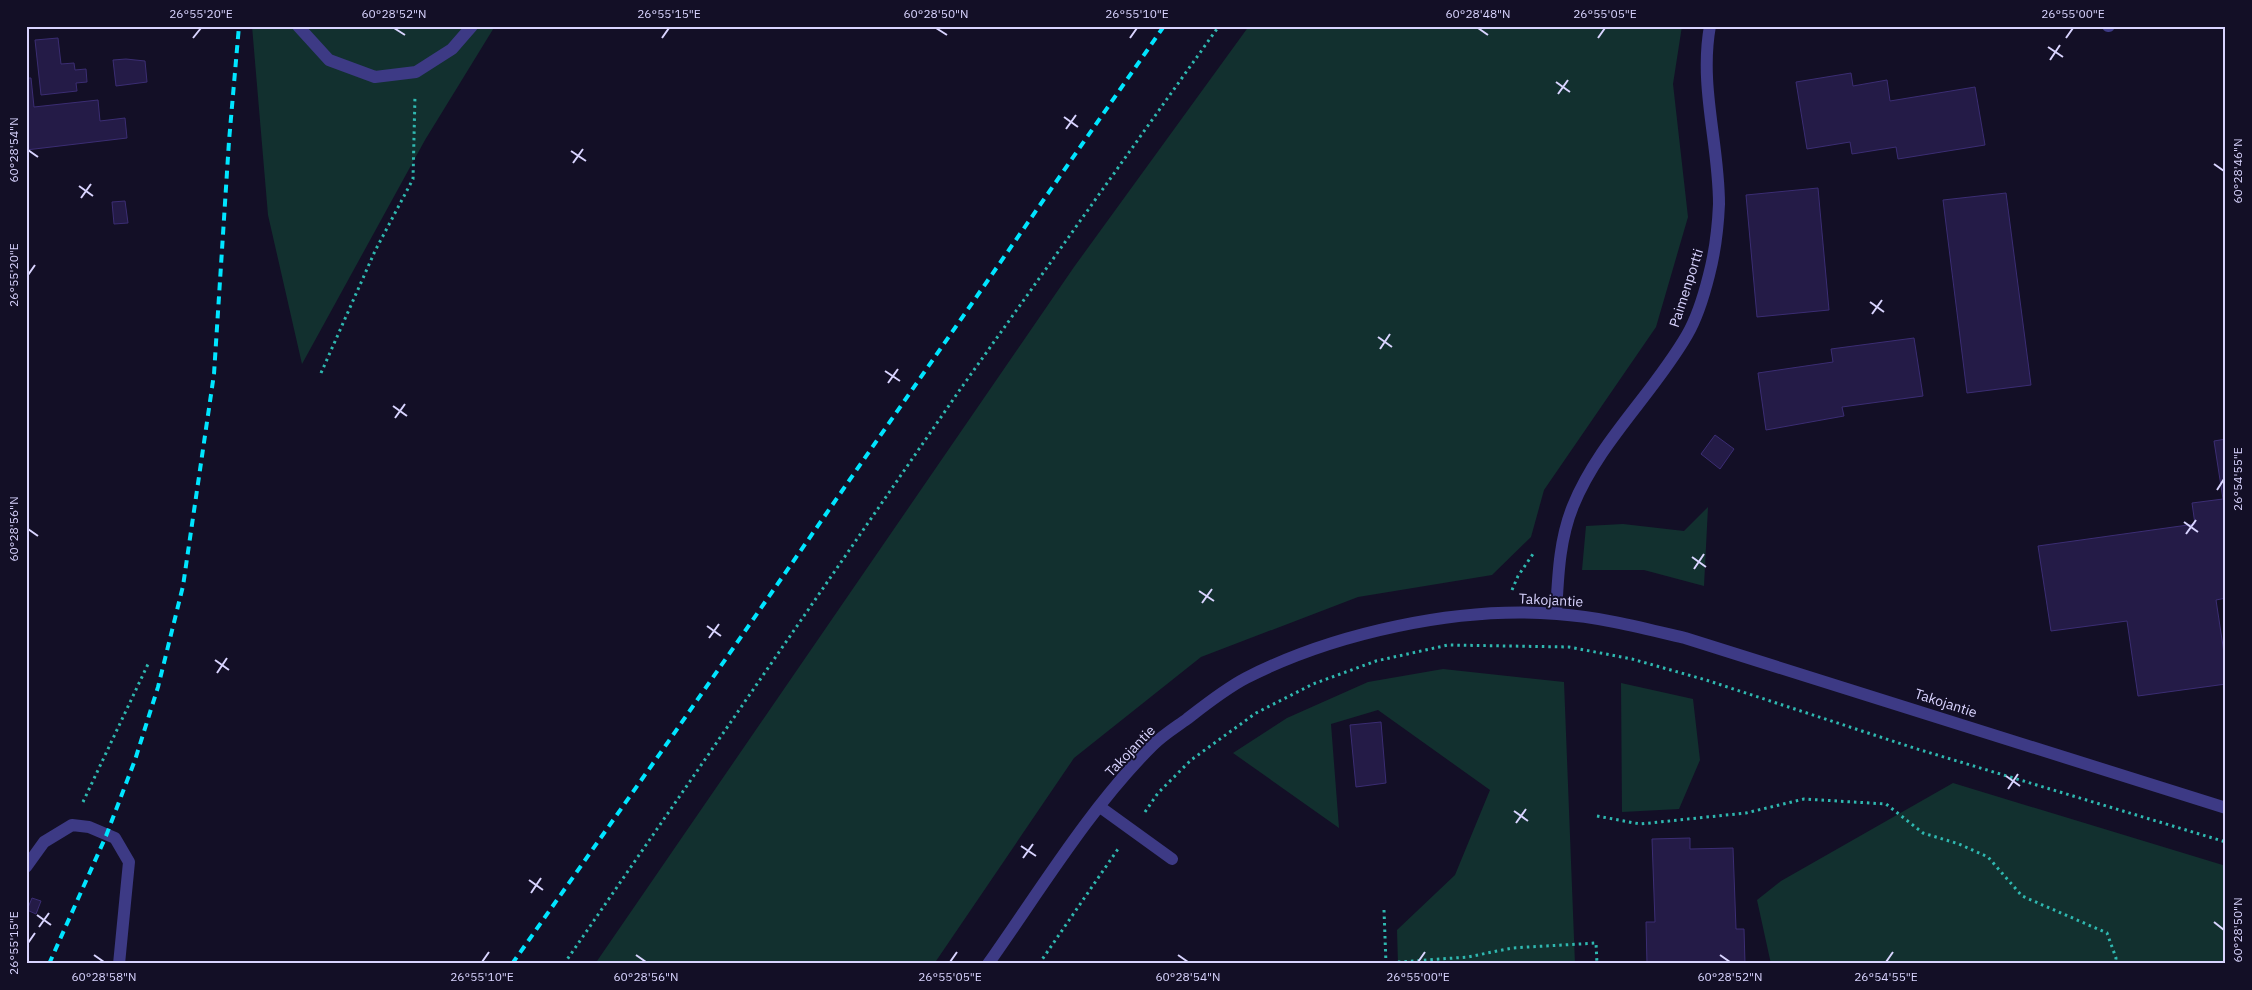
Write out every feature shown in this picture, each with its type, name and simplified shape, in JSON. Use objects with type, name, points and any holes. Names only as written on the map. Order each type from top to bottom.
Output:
[{"type":"street","points":[[298,26],[329,60],[375,77],[416,72],[452,49],[472,26]]},
{"type":"street","name":"Paimenportti","points":[[1556,614],[1564,532],[1573,505],[1602,454],[1666,368],[1688,334],[1709,275],[1716,242],[1719,203],[1706,80],[1710,26]]},
{"type":"street","name":"Takojantie","points":[[988,964],[1100,807],[1154,743],[1245,679],[1311,651],[1372,632],[1484,613],[1556,614],[1608,620],[1685,638],[2226,808]]},
{"type":"street","points":[[1100,807],[1172,859]]},
{"type":"street","points":[[26,867],[44,842],[72,825],[89,828],[115,838],[129,862],[119,964]]},
{"type":"path","points":[[564,964],[953,398],[1219,26]]},
{"type":"path","points":[[321,373],[375,251],[412,179],[416,72]]},
{"type":"path","points":[[1507,646],[1514,583],[1536,548]]},
{"type":"path","points":[[1039,964],[1158,793],[1191,760],[1256,713],[1313,684],[1376,661],[1448,645],[1569,647],[1632,659],[1706,680],[1914,748],[2226,842]]},
{"type":"path","points":[[72,825],[149,662]]},
{"type":"path","points":[[1597,816],[1640,824],[1746,812],[1804,799],[1886,804],[1923,833],[1959,844],[1988,857],[2022,896],[2107,933],[2116,958],[2116,964]]},
{"type":"path","points":[[1384,910],[1386,963]]},
{"type":"path","points":[[1372,964],[1468,956],[1512,948],[1596,943],[1598,964]]},
{"type":"green space","points":[[252,26],[495,26],[425,140],[302,364],[268,215]]},
{"type":"green space","points":[[1249,26],[1682,26],[1673,84],[1688,217],[1656,327],[1544,490],[1531,537],[1492,575],[1358,597],[1201,657],[1074,758],[934,964],[595,964],[1074,267]]},
{"type":"green space","points":[[1708,507],[1704,586],[1644,570],[1582,570],[1586,526],[1623,524],[1684,531]]},
{"type":"green space","points":[[1443,669],[1564,682],[1575,964],[1398,964],[1397,930],[1455,875],[1490,790],[1378,710],[1331,724],[1339,828],[1233,753],[1287,718],[1368,682]]},
{"type":"green space","points":[[1621,683],[1693,699],[1700,760],[1679,809],[1622,812]]},
{"type":"green space","points":[[1953,783],[2226,866],[2226,964],[1771,964],[1757,900],[1781,881]]},
{"type":"building","points":[[58,38],[61,64],[74,63],[75,70],[86,69],[87,82],[76,83],[77,91],[41,95],[35,40]]},
{"type":"building","points":[[113,60],[145,61],[147,82],[116,86]]},
{"type":"building","points":[[1851,73],[1853,86],[1887,80],[1890,101],[1975,87],[1985,145],[1898,159],[1896,147],[1852,154],[1850,142],[1807,149],[1796,82]]},
{"type":"building","points":[[26,78],[31,78],[34,107],[98,100],[100,121],[125,118],[127,138],[26,150]]},
{"type":"building","points":[[1818,188],[1829,310],[1757,317],[1746,195]]},
{"type":"building","points":[[2006,193],[2031,385],[1967,393],[1943,200]]},
{"type":"building","points":[[125,201],[128,223],[114,224],[112,202]]},
{"type":"building","points":[[1914,338],[1923,396],[1842,407],[1844,416],[1766,430],[1758,373],[1833,362],[1831,349]]},
{"type":"building","points":[[1715,435],[1734,449],[1720,469],[1701,454]]},
{"type":"building","points":[[2226,439],[2226,598],[2216,600],[2226,666],[2226,684],[2138,696],[2127,621],[2051,631],[2038,546],[2195,524],[2192,503],[2223,499],[2214,441]]},
{"type":"building","points":[[1381,722],[1386,783],[1356,787],[1350,725]]},
{"type":"building","points":[[1690,838],[1690,849],[1733,848],[1736,929],[1744,929],[1745,964],[1647,964],[1646,922],[1655,922],[1652,839]]},
{"type":"building","points":[[32,898],[41,901],[36,914],[27,910]]},
{"type":"railway","points":[[49,964],[106,836],[135,760],[158,687],[183,586],[214,374],[229,141],[239,26]]},
{"type":"railway","points":[[512,964],[1164,26]]}]
